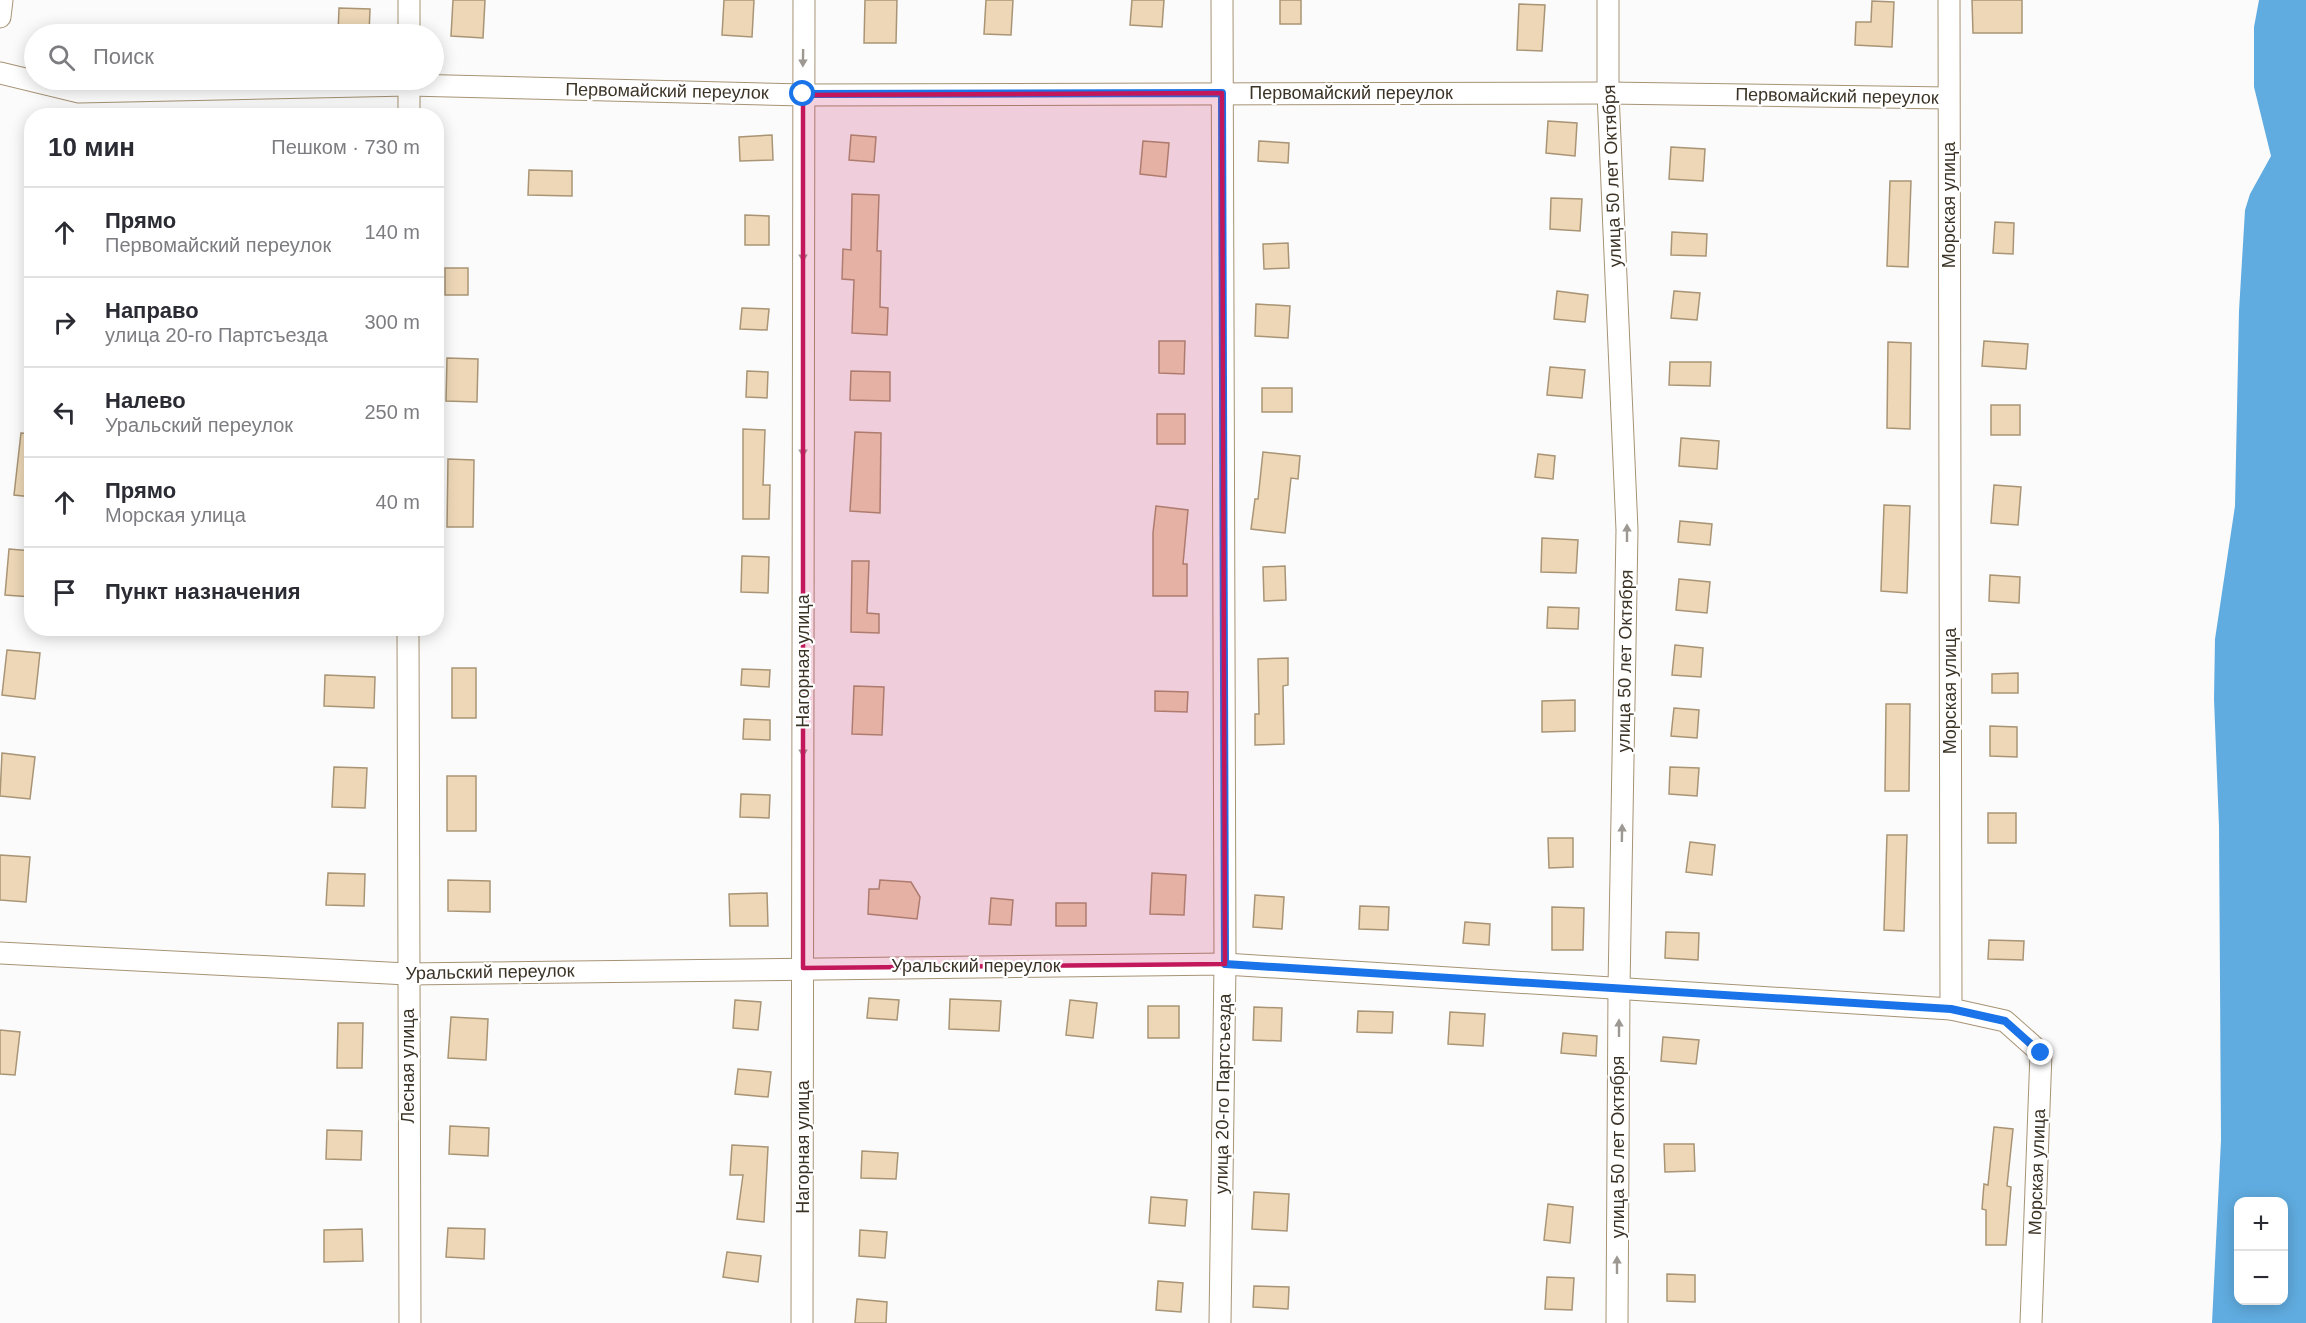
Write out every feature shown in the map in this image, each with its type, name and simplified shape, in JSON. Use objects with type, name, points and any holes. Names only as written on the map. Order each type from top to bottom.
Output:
[{"type":"street","points":[[0,17],[2,0]]},
{"type":"street","points":[[409,0],[409,24]]},
{"type":"street","name":"Нагорная улица","points":[[802,1323],[804,0]]},
{"type":"street","name":"улица 20-го Партсъезда","points":[[1220,1323],[1225,964],[1222,0]]},
{"type":"street","name":"улица 50 лет Октября","points":[[1608,0],[1608,93],[1627,530],[1619,988],[1617,1323]]},
{"type":"street","name":"Морская улица","points":[[1949,0],[1951,1009],[2005,1021],[2041,1053],[2031,1323]]},
{"type":"street","name":"Первомайский переулок","points":[[0,73],[24,79]]},
{"type":"street","name":"Первомайский переулок","points":[[444,83],[803,94],[1608,93],[1948,98]]},
{"type":"street","name":"Первомайский переулок","points":[[71,90],[79,92],[145,90]]},
{"type":"street","points":[[409,90],[409,108]]},
{"type":"street","name":"Лесная улица","points":[[408,636],[407,974],[410,1323]]},
{"type":"street","name":"Уральский переулок","points":[[0,953],[407,974],[1225,964],[1951,1009]]},
{"type":"highlighted area","points":[[1222,93],[1225,964],[803,968],[803,95]]},
{"type":"water","points":[[2259,0],[2306,0],[2306,1323],[2212,1323],[2221,1140],[2215,639],[2235,506],[2239,311],[2245,210],[2250,194],[2271,156],[2254,87],[2254,27]]},
{"type":"building","points":[[453,0],[485,0],[483,38],[451,36]]},
{"type":"building","points":[[724,0],[754,0],[752,37],[722,35]]},
{"type":"building","points":[[865,0],[897,0],[896,43],[864,43]]},
{"type":"building","points":[[986,0],[1013,0],[1011,35],[984,34]]},
{"type":"building","points":[[1132,0],[1164,0],[1162,27],[1130,25]]},
{"type":"building","points":[[1280,0],[1301,0],[1301,24],[1280,24]]},
{"type":"building","points":[[1972,0],[2022,0],[2022,33],[1973,33]]},
{"type":"building","points":[[1872,1],[1894,2],[1892,47],[1855,45],[1856,22],[1871,22]]},
{"type":"building","points":[[1519,4],[1545,5],[1542,51],[1517,50]]},
{"type":"building","points":[[339,8],[370,9],[369,24],[338,24]]},
{"type":"building","points":[[1548,121],[1577,123],[1575,156],[1546,153]]},
{"type":"building","points":[[772,135],[773,160],[740,161],[739,137]]},
{"type":"building","points":[[851,135],[876,137],[874,162],[849,160]]},
{"type":"building","points":[[1143,141],[1169,143],[1166,177],[1140,174]]},
{"type":"building","points":[[1259,141],[1289,143],[1288,163],[1258,161]]},
{"type":"building","points":[[1671,147],[1705,149],[1703,181],[1669,179]]},
{"type":"building","points":[[529,170],[572,171],[572,196],[528,195]]},
{"type":"building","points":[[1890,181],[1911,181],[1908,267],[1887,266]]},
{"type":"building","points":[[852,194],[879,195],[877,251],[881,251],[880,307],[888,308],[887,335],[852,333],[854,280],[842,279],[843,249],[851,250]]},
{"type":"building","points":[[1551,198],[1582,199],[1580,231],[1550,229]]},
{"type":"building","points":[[745,215],[769,216],[769,245],[745,245]]},
{"type":"building","points":[[1995,222],[2014,223],[2013,254],[1993,253]]},
{"type":"building","points":[[1672,232],[1707,234],[1706,256],[1671,255]]},
{"type":"building","points":[[1288,243],[1289,268],[1264,269],[1263,244]]},
{"type":"building","points":[[445,268],[468,268],[468,295],[445,295]]},
{"type":"building","points":[[1557,291],[1588,295],[1585,322],[1554,319]]},
{"type":"building","points":[[1674,291],[1700,293],[1697,320],[1671,318]]},
{"type":"building","points":[[1256,304],[1290,306],[1288,338],[1255,336]]},
{"type":"building","points":[[742,308],[769,309],[767,330],[740,329]]},
{"type":"building","points":[[1159,341],[1185,341],[1184,374],[1159,373]]},
{"type":"building","points":[[1984,341],[2028,344],[2026,369],[1982,366]]},
{"type":"building","points":[[1888,342],[1911,343],[1910,429],[1887,428]]},
{"type":"building","points":[[447,358],[478,359],[477,402],[446,401]]},
{"type":"building","points":[[1670,362],[1711,362],[1710,386],[1669,385]]},
{"type":"building","points":[[1550,367],[1585,370],[1582,398],[1547,395]]},
{"type":"building","points":[[747,371],[768,372],[767,398],[746,397]]},
{"type":"building","points":[[851,371],[890,372],[890,401],[850,400]]},
{"type":"building","points":[[1262,388],[1292,388],[1292,412],[1262,412]]},
{"type":"building","points":[[1991,405],[2020,405],[2020,435],[1991,435]]},
{"type":"building","points":[[1157,414],[1185,414],[1185,444],[1157,444]]},
{"type":"building","points":[[743,429],[765,430],[763,485],[770,485],[769,519],[743,519]]},
{"type":"building","points":[[855,432],[881,433],[880,513],[850,511]]},
{"type":"building","points":[[21,433],[24,433],[24,496],[14,495]]},
{"type":"building","points":[[1681,438],[1719,441],[1717,469],[1679,466]]},
{"type":"building","points":[[1263,452],[1300,456],[1298,479],[1291,478],[1285,533],[1251,529],[1255,499],[1258,499]]},
{"type":"building","points":[[1538,454],[1555,456],[1553,479],[1535,477]]},
{"type":"building","points":[[448,459],[474,460],[473,527],[447,527]]},
{"type":"building","points":[[1994,485],[2021,487],[2018,525],[1991,523]]},
{"type":"building","points":[[1884,505],[1910,506],[1907,593],[1881,591]]},
{"type":"building","points":[[1156,506],[1188,510],[1183,564],[1187,564],[1187,596],[1153,596],[1153,533]]},
{"type":"building","points":[[1680,521],[1712,524],[1710,545],[1678,542]]},
{"type":"building","points":[[1542,538],[1578,540],[1576,573],[1541,572]]},
{"type":"building","points":[[9,549],[24,550],[24,596],[5,595]]},
{"type":"building","points":[[742,556],[769,557],[768,593],[741,592]]},
{"type":"building","points":[[852,561],[869,561],[867,613],[879,614],[879,633],[851,632]]},
{"type":"building","points":[[1285,566],[1286,600],[1264,601],[1263,567]]},
{"type":"building","points":[[1990,575],[2020,577],[2019,603],[1989,601]]},
{"type":"building","points":[[1679,579],[1710,582],[1707,613],[1676,610]]},
{"type":"building","points":[[1548,607],[1579,608],[1578,629],[1547,628]]},
{"type":"building","points":[[1675,645],[1703,648],[1701,677],[1672,675]]},
{"type":"building","points":[[7,650],[40,653],[35,699],[2,695]]},
{"type":"building","points":[[1288,658],[1288,685],[1283,686],[1284,744],[1255,745],[1255,714],[1259,714],[1258,659]]},
{"type":"building","points":[[452,668],[476,668],[476,718],[452,718]]},
{"type":"building","points":[[742,669],[770,670],[769,687],[741,685]]},
{"type":"building","points":[[2018,673],[2018,693],[1992,693],[1992,674]]},
{"type":"building","points":[[325,675],[375,677],[374,708],[324,706]]},
{"type":"building","points":[[854,686],[884,687],[882,735],[852,734]]},
{"type":"building","points":[[1155,691],[1188,692],[1187,712],[1155,711]]},
{"type":"building","points":[[1575,700],[1575,731],[1542,732],[1542,701]]},
{"type":"building","points":[[1886,704],[1910,704],[1909,791],[1885,791]]},
{"type":"building","points":[[1674,708],[1699,710],[1697,738],[1671,736]]},
{"type":"building","points":[[744,719],[770,720],[770,740],[743,739]]},
{"type":"building","points":[[1990,726],[2017,727],[2017,757],[1990,756]]},
{"type":"building","points":[[2,753],[35,757],[30,799],[0,796]]},
{"type":"building","points":[[334,767],[367,768],[365,808],[332,807]]},
{"type":"building","points":[[1670,767],[1699,768],[1697,796],[1669,794]]},
{"type":"building","points":[[447,776],[476,776],[476,831],[447,831]]},
{"type":"building","points":[[741,794],[770,795],[769,818],[740,817]]},
{"type":"building","points":[[1988,813],[2016,813],[2016,843],[1988,843]]},
{"type":"building","points":[[1887,835],[1907,835],[1904,931],[1884,930]]},
{"type":"building","points":[[1548,838],[1573,838],[1573,867],[1549,868]]},
{"type":"building","points":[[1690,842],[1715,845],[1712,875],[1686,872]]},
{"type":"building","points":[[0,855],[30,857],[26,902],[0,900]]},
{"type":"building","points":[[328,873],[365,874],[364,906],[326,905]]},
{"type":"building","points":[[1152,873],[1186,875],[1184,915],[1150,914]]},
{"type":"building","points":[[448,880],[490,881],[490,912],[448,911]]},
{"type":"building","points":[[880,880],[911,882],[920,897],[917,919],[868,914],[869,889],[879,889]]},
{"type":"building","points":[[767,893],[768,926],[730,926],[729,894]]},
{"type":"building","points":[[1255,895],[1284,897],[1282,929],[1253,927]]},
{"type":"building","points":[[991,898],[1013,900],[1011,925],[989,924]]},
{"type":"building","points":[[1056,903],[1086,903],[1086,926],[1056,926]]},
{"type":"building","points":[[1360,906],[1389,907],[1388,930],[1359,929]]},
{"type":"building","points":[[1552,907],[1584,908],[1583,950],[1552,950]]},
{"type":"building","points":[[1465,922],[1490,924],[1489,945],[1463,943]]},
{"type":"building","points":[[1666,932],[1699,933],[1698,960],[1665,958]]},
{"type":"building","points":[[1989,940],[2024,941],[2023,960],[1988,959]]},
{"type":"building","points":[[869,998],[899,1000],[897,1020],[867,1018]]},
{"type":"building","points":[[950,999],[1001,1001],[999,1031],[949,1029]]},
{"type":"building","points":[[735,1000],[761,1002],[758,1030],[733,1028]]},
{"type":"building","points":[[1070,1000],[1097,1003],[1093,1038],[1066,1035]]},
{"type":"building","points":[[1148,1006],[1179,1006],[1179,1038],[1148,1038]]},
{"type":"building","points":[[1254,1007],[1282,1008],[1281,1041],[1253,1040]]},
{"type":"building","points":[[1358,1011],[1393,1012],[1392,1033],[1357,1032]]},
{"type":"building","points":[[1450,1012],[1485,1014],[1483,1046],[1448,1044]]},
{"type":"building","points":[[451,1017],[488,1019],[486,1060],[448,1058]]},
{"type":"building","points":[[338,1023],[363,1023],[362,1068],[337,1068]]},
{"type":"building","points":[[0,1030],[20,1032],[15,1075],[0,1074]]},
{"type":"building","points":[[1563,1033],[1597,1036],[1596,1056],[1561,1053]]},
{"type":"building","points":[[1663,1037],[1699,1040],[1696,1064],[1661,1061]]},
{"type":"building","points":[[738,1069],[771,1072],[768,1097],[735,1094]]},
{"type":"building","points":[[450,1126],[489,1128],[488,1156],[449,1154]]},
{"type":"building","points":[[1994,1127],[2013,1129],[2007,1186],[2011,1187],[2006,1245],[1986,1245],[1986,1210],[1982,1209],[1984,1184],[1988,1185]]},
{"type":"building","points":[[327,1130],[362,1131],[361,1160],[326,1159]]},
{"type":"building","points":[[1664,1144],[1694,1144],[1695,1171],[1665,1172]]},
{"type":"building","points":[[732,1145],[768,1147],[764,1222],[737,1219],[743,1175],[730,1175]]},
{"type":"building","points":[[862,1151],[898,1153],[896,1179],[861,1178]]},
{"type":"building","points":[[1254,1192],[1289,1194],[1287,1231],[1252,1229]]},
{"type":"building","points":[[1151,1197],[1187,1200],[1185,1226],[1149,1223]]},
{"type":"building","points":[[1548,1204],[1573,1207],[1570,1243],[1544,1240]]},
{"type":"building","points":[[448,1228],[485,1229],[484,1259],[446,1257]]},
{"type":"building","points":[[362,1229],[363,1261],[324,1262],[324,1230]]},
{"type":"building","points":[[860,1230],[887,1232],[885,1258],[859,1256]]},
{"type":"building","points":[[727,1252],[761,1256],[758,1282],[723,1277]]},
{"type":"building","points":[[1667,1274],[1695,1275],[1695,1302],[1667,1301]]},
{"type":"building","points":[[1547,1277],[1574,1278],[1572,1310],[1545,1309]]},
{"type":"building","points":[[1158,1281],[1183,1283],[1181,1312],[1156,1310]]},
{"type":"building","points":[[1254,1286],[1289,1287],[1288,1309],[1253,1307]]},
{"type":"building","points":[[857,1299],[887,1302],[886,1323],[855,1323]]},
{"type":"route","points":[[803,94],[1222,93],[1225,964],[1951,1009],[2005,1021],[2041,1053]]}]
